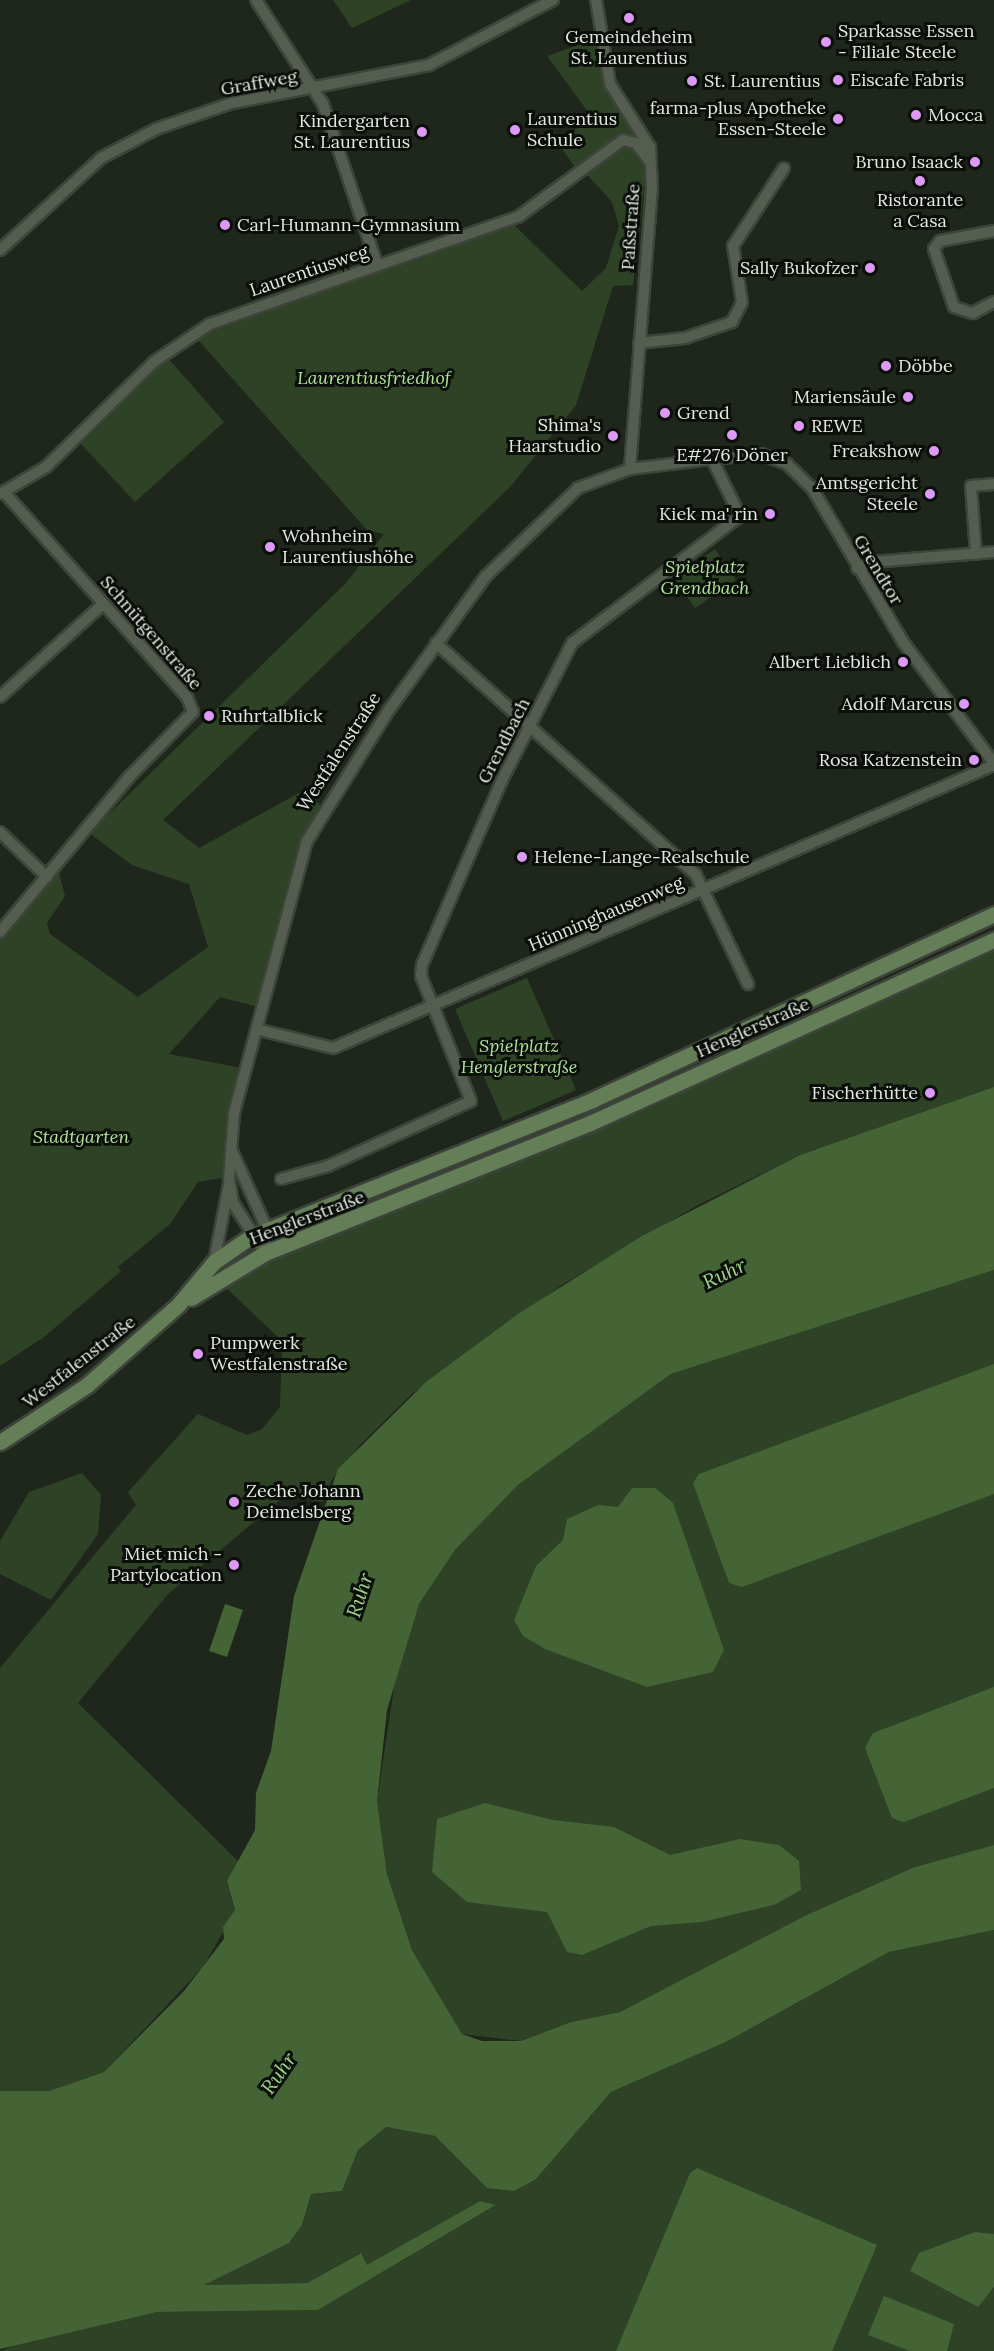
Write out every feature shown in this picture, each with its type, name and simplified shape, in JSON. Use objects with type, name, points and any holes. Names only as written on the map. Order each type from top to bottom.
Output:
[{"type":"main road","name":"Henglerstraße","points":[[178,1305],[214,1262],[250,1237],[285,1221],[592,1100],[994,914]]},
{"type":"main road","name":"Henglerstraße","points":[[178,1305],[265,1253],[590,1123],[994,940]]},
{"type":"main road","name":"Westfalenstraße","points":[[0,1442],[63,1404],[178,1305]]},
{"type":"street","points":[[256,0],[316,90],[377,264]]},
{"type":"street","name":"Graffweg","points":[[0,250],[67,185],[120,146],[222,105],[316,90],[429,65],[553,0]]},
{"type":"street","name":"Paßstraße","points":[[596,0],[610,84],[647,141],[650,162],[630,469]]},
{"type":"street","name":"Laurentiusweg","points":[[2,493],[46,467],[155,361],[192,333],[377,264],[527,213],[623,140],[636,143],[650,162]]},
{"type":"street","points":[[639,344],[685,338],[732,322],[742,302],[732,249],[784,168]]},
{"type":"street","points":[[994,231],[937,244],[935,256],[954,307],[973,313],[994,302]]},
{"type":"street","name":"Grendtor","points":[[630,469],[761,454],[787,464],[812,488],[857,568],[943,700],[994,764]]},
{"type":"street","name":"Grendbach","points":[[280,1179],[328,1166],[465,1107],[470,1092],[433,1005],[422,965],[527,729],[572,643],[740,516],[712,459]]},
{"type":"street","name":"Westfalenstraße","points":[[214,1262],[229,1184],[238,1087],[260,1030],[307,841],[436,644],[492,570],[552,508],[578,488],[630,469]]},
{"type":"street","points":[[976,554],[971,486],[994,484]]},
{"type":"street","name":"Schnütgenstraße","points":[[0,932],[130,776],[194,712],[191,702],[2,493]]},
{"type":"street","points":[[857,568],[994,552]]},
{"type":"street","points":[[0,697],[103,604]]},
{"type":"street","points":[[436,644],[707,890],[748,984]]},
{"type":"street","name":"Hünninghausenweg","points":[[260,1030],[333,1048],[707,890],[994,764]]},
{"type":"street","points":[[0,832],[47,877]]},
{"type":"street","points":[[231,1148],[267,1229],[265,1253]]},
{"type":"street","name":"Westfalenstraße","points":[[229,1184],[250,1237],[265,1253]]},
{"type":"street","points":[[262,1214],[285,1221]]},
{"type":"green space","points":[[333,0],[411,0],[352,28]]},
{"type":"green space","points":[[598,38],[605,73],[646,142],[624,141],[645,154],[646,173],[633,285],[613,286],[576,405],[511,486],[163,820],[199,848],[308,788],[321,807],[292,872],[262,1008],[220,997],[169,1054],[242,1068],[227,1177],[198,1182],[170,1224],[118,1267],[121,1271],[44,1337],[0,1366],[0,935],[58,869],[65,896],[47,923],[50,934],[138,997],[208,947],[189,884],[132,865],[89,833],[346,583],[384,534],[367,530],[193,334],[510,221],[582,291],[606,268],[619,226],[612,202],[583,170],[579,173],[558,143],[592,117],[547,56]]},
{"type":"green space","points":[[168,358],[224,422],[135,502],[81,444]]},
{"type":"green space","name":"Spielplatz Grendbach","points":[[715,549],[736,580],[695,608],[674,578]]},
{"type":"green space","points":[[994,950],[994,1087],[800,1155],[696,1206],[562,1285],[413,1393],[361,1444],[331,1481],[323,1502],[286,1495],[168,1594],[78,1703],[241,1864],[227,1882],[235,1911],[203,1967],[104,2072],[49,2091],[0,2091],[0,1668],[136,1505],[128,1492],[198,1414],[247,1435],[262,1429],[280,1407],[282,1341],[219,1281],[254,1260],[594,1126]]},
{"type":"green space","name":"Spielplatz Henglerstraße","points":[[527,978],[576,1090],[503,1121],[455,1009]]},
{"type":"green space","points":[[994,1270],[994,1845],[915,1867],[620,2012],[571,2022],[521,2041],[462,2034],[412,1950],[387,1874],[377,1801],[399,1655],[419,1604],[455,1550],[518,1485],[671,1374]]},
{"type":"green space","points":[[82,1473],[101,1495],[98,1534],[51,1600],[0,1574],[0,1541],[29,1492]]},
{"type":"green space","points":[[994,1930],[994,2351],[0,2351],[36,2337],[157,2312],[318,2310],[495,2206],[480,2201],[366,2266],[360,2253],[307,2283],[203,2285],[289,2243],[302,2225],[311,2194],[342,2191],[358,2150],[386,2127],[435,2136],[487,2188],[536,2179],[611,2092],[726,2042],[889,1952]]},
{"type":"water","name":"Ruhr","points":[[994,1087],[994,1270],[671,1374],[518,1485],[455,1550],[419,1604],[387,1710],[377,1801],[387,1874],[412,1950],[462,2034],[482,2041],[521,2041],[571,2022],[620,2012],[807,1915],[915,1867],[994,1845],[994,1930],[889,1952],[726,2042],[611,2092],[536,2179],[514,2191],[487,2188],[435,2136],[386,2127],[358,2150],[342,2191],[311,2194],[302,2225],[289,2243],[204,2285],[307,2283],[361,2253],[367,2265],[480,2201],[496,2205],[318,2310],[157,2312],[0,2349],[0,2091],[49,2091],[104,2072],[184,1991],[224,1939],[223,1927],[235,1910],[227,1881],[255,1830],[256,1793],[271,1751],[294,1596],[338,1469],[426,1382],[518,1314],[642,1236],[800,1155]]},
{"type":"water","points":[[994,1364],[994,1494],[742,1587],[729,1583],[693,1483],[699,1474]]},
{"type":"water","points":[[632,1488],[655,1488],[673,1503],[724,1650],[713,1672],[647,1687],[545,1649],[523,1636],[514,1620],[536,1566],[563,1540],[567,1519],[598,1505],[618,1507]]},
{"type":"water","points":[[225,1604],[243,1610],[227,1657],[209,1651]]},
{"type":"water","points":[[994,1687],[994,1788],[904,1822],[892,1818],[865,1748],[873,1733]]},
{"type":"water","points":[[485,1803],[553,1820],[614,1827],[670,1855],[740,1839],[779,1845],[799,1861],[801,1890],[774,1905],[702,1922],[651,1926],[582,1955],[567,1952],[547,1912],[467,1902],[432,1872],[437,1819]]},
{"type":"water","points":[[697,2168],[877,2245],[832,2351],[616,2351],[690,2173]]},
{"type":"water","points":[[975,2232],[994,2234],[994,2287],[978,2307],[910,2271],[919,2253]]},
{"type":"water","points":[[884,2296],[954,2324],[947,2351],[910,2351],[868,2335]]},
{"type":"place","name":"Gemeindeheim St. Laurentius","points":[[629,18]]},
{"type":"place","name":"Sparkasse Essen - Filiale Steele","points":[[826,42]]},
{"type":"place","name":"Eiscafe Fabris","points":[[838,80]]},
{"type":"place","name":"St. Laurentius","points":[[692,81]]},
{"type":"place","name":"Mocca","points":[[916,115]]},
{"type":"place","name":"farma-plus Apotheke Essen-Steele","points":[[838,119]]},
{"type":"place","name":"Laurentius Schule","points":[[515,130]]},
{"type":"place","name":"Kindergarten St. Laurentius","points":[[422,132]]},
{"type":"place","name":"Bruno Isaack","points":[[975,162]]},
{"type":"place","name":"Ristorante a Casa","points":[[920,181]]},
{"type":"place","name":"Carl-Humann-Gymnasium","points":[[225,225]]},
{"type":"place","name":"Sally Bukofzer","points":[[870,268]]},
{"type":"place","name":"Döbbe","points":[[886,366]]},
{"type":"place","name":"Mariensäule","points":[[908,397]]},
{"type":"place","name":"Grend","points":[[665,413]]},
{"type":"place","name":"REWE","points":[[799,426]]},
{"type":"place","name":"E#276 Döner","points":[[732,435]]},
{"type":"place","name":"Shima's Haarstudio","points":[[613,436]]},
{"type":"place","name":"Freakshow","points":[[934,451]]},
{"type":"place","name":"Amtsgericht Steele","points":[[930,494]]},
{"type":"place","name":"Kiek ma' rin","points":[[770,514]]},
{"type":"place","name":"Wohnheim Laurentiushöhe","points":[[270,547]]},
{"type":"place","name":"Albert Lieblich","points":[[903,662]]},
{"type":"place","name":"Adolf Marcus","points":[[964,704]]},
{"type":"place","name":"Ruhrtalblick","points":[[209,716]]},
{"type":"place","name":"Rosa Katzenstein","points":[[974,760]]},
{"type":"place","name":"Helene-Lange-Realschule","points":[[522,857]]},
{"type":"place","name":"Fischerhütte","points":[[930,1093]]},
{"type":"place","name":"Pumpwerk Westfalenstraße","points":[[198,1354]]},
{"type":"place","name":"Zeche Johann Deimelsberg","points":[[234,1502]]},
{"type":"place","name":"Miet mich - Partylocation","points":[[234,1565]]},
{"type":"park label","name":"Laurentiusfriedhof","points":[[374,378]]},
{"type":"park label","name":"Stadtgarten","points":[[81,1137]]}]
